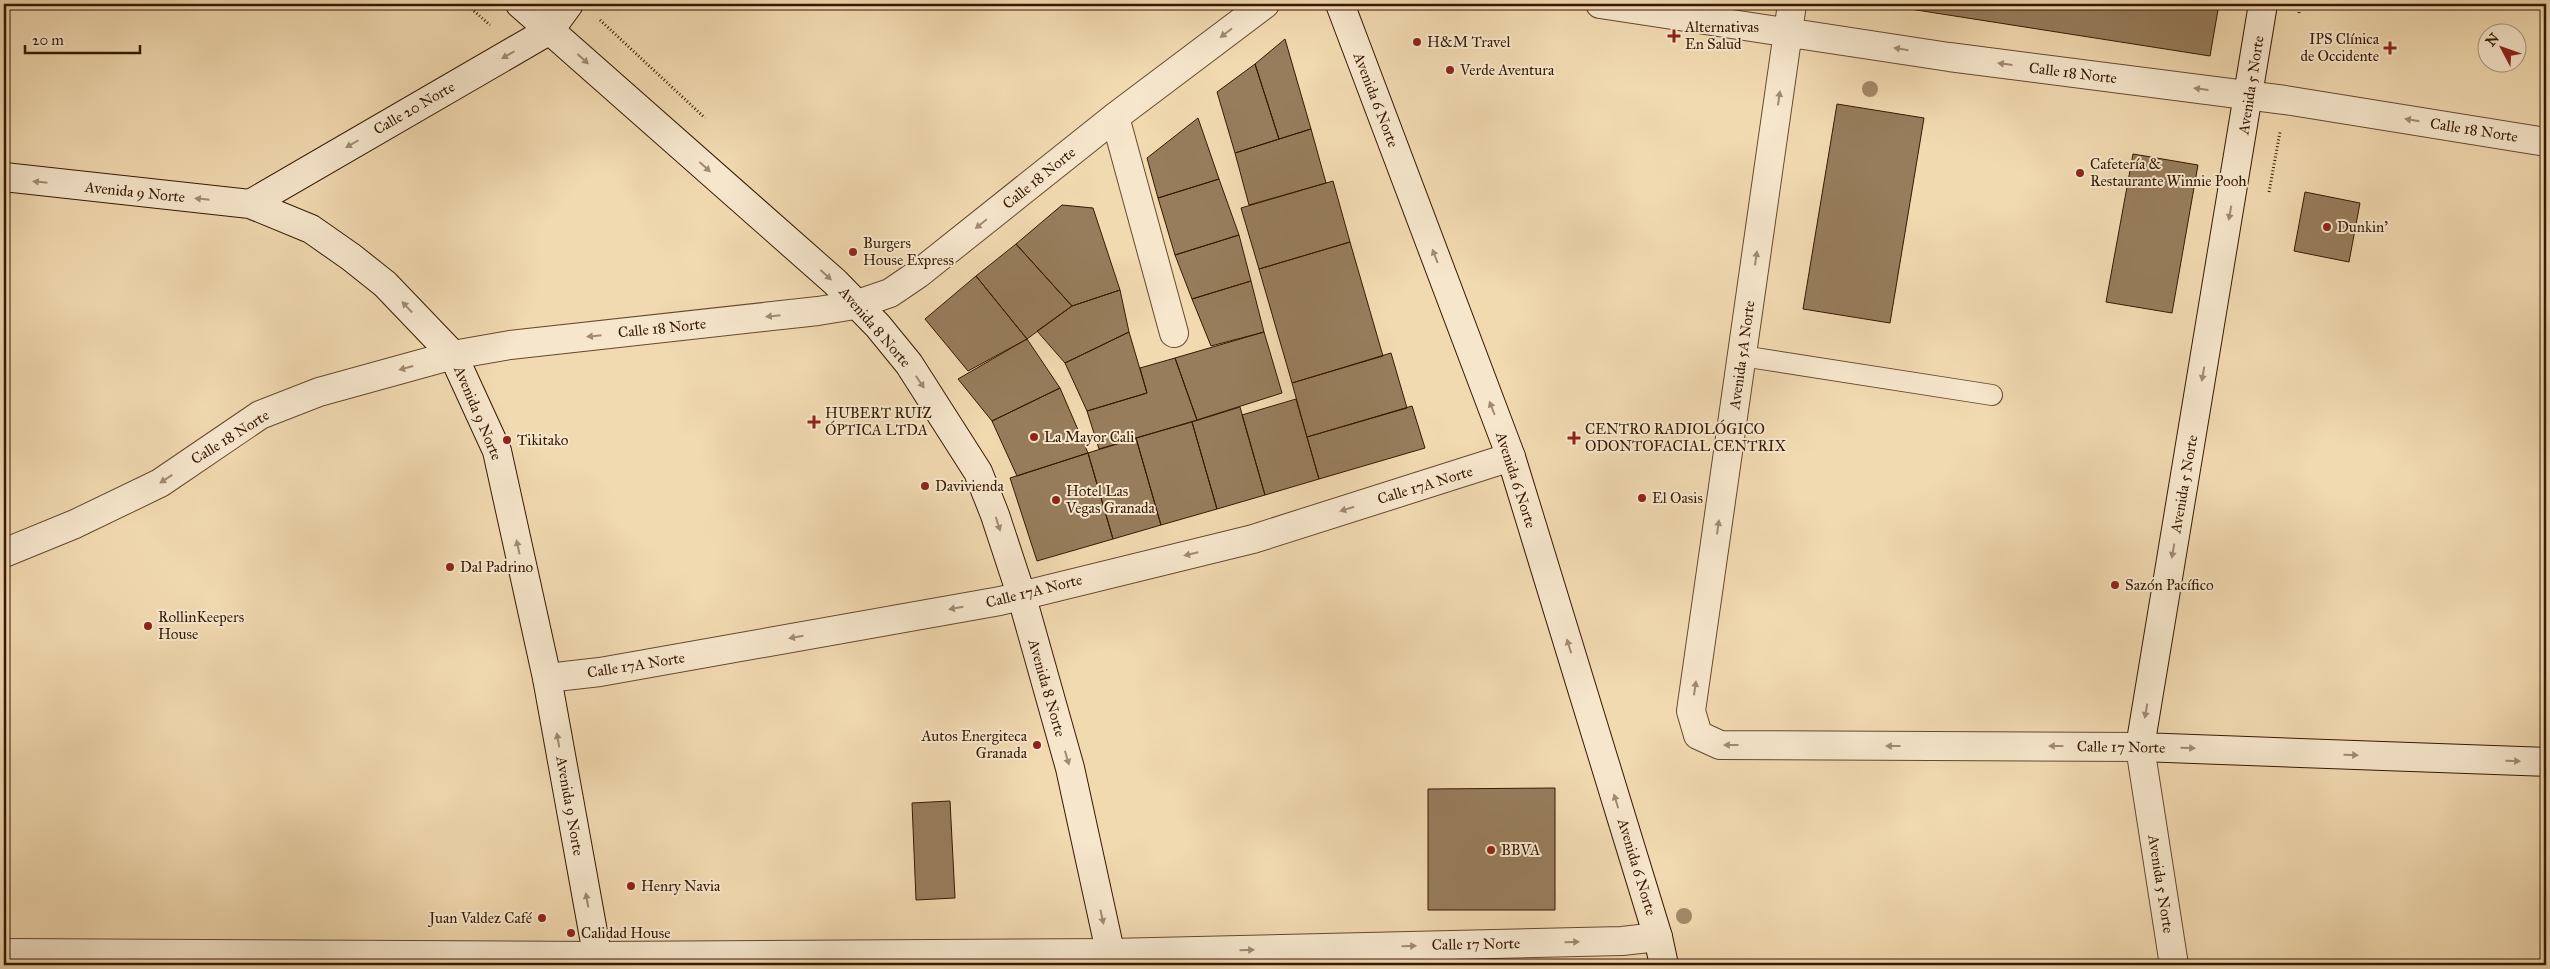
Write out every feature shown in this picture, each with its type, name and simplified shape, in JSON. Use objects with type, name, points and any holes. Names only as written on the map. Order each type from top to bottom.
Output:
[{"type":"street","name":"Avenida 8 Norte","points":[[520,4],[835,282],[878,326],[909,364],[978,472],[995,515],[1021,594],[1070,768],[1112,959]]},
{"type":"street","name":"Calle 20 Norte","points":[[250,204],[300,173],[550,30],[569,4]]},
{"type":"street","name":"Calle 18 Norte","points":[[4,553],[75,524],[160,483],[260,415],[320,392],[453,355],[510,345],[808,312],[856,305],[890,294],[918,274],[1115,117],[1265,4]]},
{"type":"street","name":"Avenida 6 Norte","points":[[1340,4],[1510,457],[1658,938],[1664,965]]},
{"type":"street","name":"Calle 18 Norte","points":[[1600,4],[1789,31],[1949,57],[2285,100],[2546,142]]},
{"type":"street","name":"Avenida 5A Norte","points":[[1698,735],[1692,711],[1792,4]]},
{"type":"street","name":"Avenida 5 Norte","points":[[2174,965],[2140,747],[2263,4]]},
{"type":"street","points":[[1115,117],[1174,333]]},
{"type":"street","name":"Avenida 9 Norte","points":[[4,177],[250,204],[311,229],[351,257],[385,284],[453,355],[497,452],[547,678],[598,960]]},
{"type":"street","name":"Calle 17A Norte","points":[[547,678],[600,672],[1000,601],[1021,594],[1253,539],[1510,457]]},
{"type":"street","name":"Calle 17 Norte","points":[[1698,735],[1720,745],[2140,747],[2546,762]]},
{"type":"street","name":"Calle 17 Norte","points":[[4,953],[598,960],[1112,959],[1622,941],[1658,938]]},
{"type":"street","points":[[4,960],[7,965]]},
{"type":"lane","points":[[1742,356],[1992,395]]},
{"type":"path","points":[[2269,194],[2281,126]]},
{"type":"building","points":[[1878,4],[2219,4],[2210,56]]},
{"type":"building","points":[[1285,39],[1311,129],[1279,139],[1255,64]]},
{"type":"building","points":[[1255,64],[1279,139],[1235,153],[1217,92]]},
{"type":"building","points":[[1837,104],[1924,118],[1890,323],[1803,309]]},
{"type":"building","points":[[1198,118],[1219,179],[1158,198],[1147,158]]},
{"type":"building","points":[[1311,129],[1326,183],[1249,205],[1235,153]]},
{"type":"building","points":[[2133,154],[2198,165],[2172,313],[2106,302]]},
{"type":"building","points":[[1219,179],[1239,235],[1175,255],[1158,198]]},
{"type":"building","points":[[1333,181],[1350,242],[1259,269],[1241,208]]},
{"type":"building","name":"Dunkin'","points":[[2305,192],[2360,203],[2349,262],[2294,251]]},
{"type":"building","points":[[1062,205],[1093,208],[1120,290],[1072,306],[1016,244]]},
{"type":"building","points":[[1239,235],[1251,281],[1192,299],[1175,255]]},
{"type":"building","points":[[1350,242],[1383,356],[1292,383],[1259,269]]},
{"type":"building","points":[[1016,244],[1072,306],[1027,339],[976,276]]},
{"type":"building","points":[[976,276],[1027,339],[968,371],[925,319]]},
{"type":"building","points":[[1251,281],[1264,332],[1211,346],[1192,299]]},
{"type":"building","points":[[1120,290],[1129,332],[1065,363],[1037,331],[1072,306]]},
{"type":"building","points":[[1129,332],[1147,393],[1087,411],[1065,363]]},
{"type":"building","points":[[1264,332],[1282,393],[1197,420],[1175,358]]},
{"type":"building","points":[[1027,339],[1060,388],[992,421],[958,379]]},
{"type":"building","points":[[1391,353],[1407,408],[1307,437],[1292,383]]},
{"type":"building","points":[[1175,358],[1197,420],[1099,449],[1087,411],[1147,393],[1140,368]]},
{"type":"building","points":[[1060,388],[1088,453],[1017,476],[992,421]]},
{"type":"building","points":[[1296,399],[1319,479],[1265,495],[1242,415]]},
{"type":"building","points":[[1412,406],[1425,448],[1319,479],[1307,437]]},
{"type":"building","points":[[1240,407],[1265,495],[1217,509],[1192,422]]},
{"type":"building","points":[[1192,422],[1217,509],[1161,525],[1136,438]]},
{"type":"building","points":[[1136,438],[1161,525],[1113,539],[1088,453]]},
{"type":"building","points":[[1088,453],[1113,539],[1037,561],[1010,478]]},
{"type":"building","name":"BBVA","points":[[1555,788],[1555,910],[1428,910],[1428,789]]},
{"type":"building","points":[[950,801],[955,898],[916,900],[912,803]]},
{"type":"place","name":"Alternativas En Salud","points":[[1674,36]]},
{"type":"place","name":"H&M Travel","points":[[1417,42]]},
{"type":"place","name":"IPS Clínica de Occidente","points":[[2390,48]]},
{"type":"place","name":"Verde Aventura","points":[[1450,70]]},
{"type":"place","name":"Cafetería & Restaurante Winnie Pooh","points":[[2080,173]]},
{"type":"place","name":"Dunkin'","points":[[2327,227]]},
{"type":"place","name":"Burgers House Express","points":[[853,252]]},
{"type":"place","name":"HUBERT RUIZ ÓPTICA LTDA","points":[[814,422]]},
{"type":"place","name":"La Mayor Cali","points":[[1034,437]]},
{"type":"place","name":"CENTRO RADIOLÓGICO ODONTOFACIAL CENTRIX","points":[[1574,438]]},
{"type":"place","name":"Tikitako","points":[[507,440]]},
{"type":"place","name":"Davivienda","points":[[925,486]]},
{"type":"place","name":"El Oasis","points":[[1642,498]]},
{"type":"place","name":"Hotel Las Vegas Granada","points":[[1056,500]]},
{"type":"place","name":"Dal Padrino","points":[[450,567]]},
{"type":"place","name":"Sazón Pacífico","points":[[2115,585]]},
{"type":"place","name":"RollinKeepers House","points":[[148,626]]},
{"type":"place","name":"Autos Energiteca Granada","points":[[1037,745]]},
{"type":"place","name":"BBVA","points":[[1491,850]]},
{"type":"place","name":"Henry Navia","points":[[631,886]]},
{"type":"place","name":"Juan Valdez Café","points":[[542,918]]},
{"type":"place","name":"Calidad House","points":[[571,933]]}]
